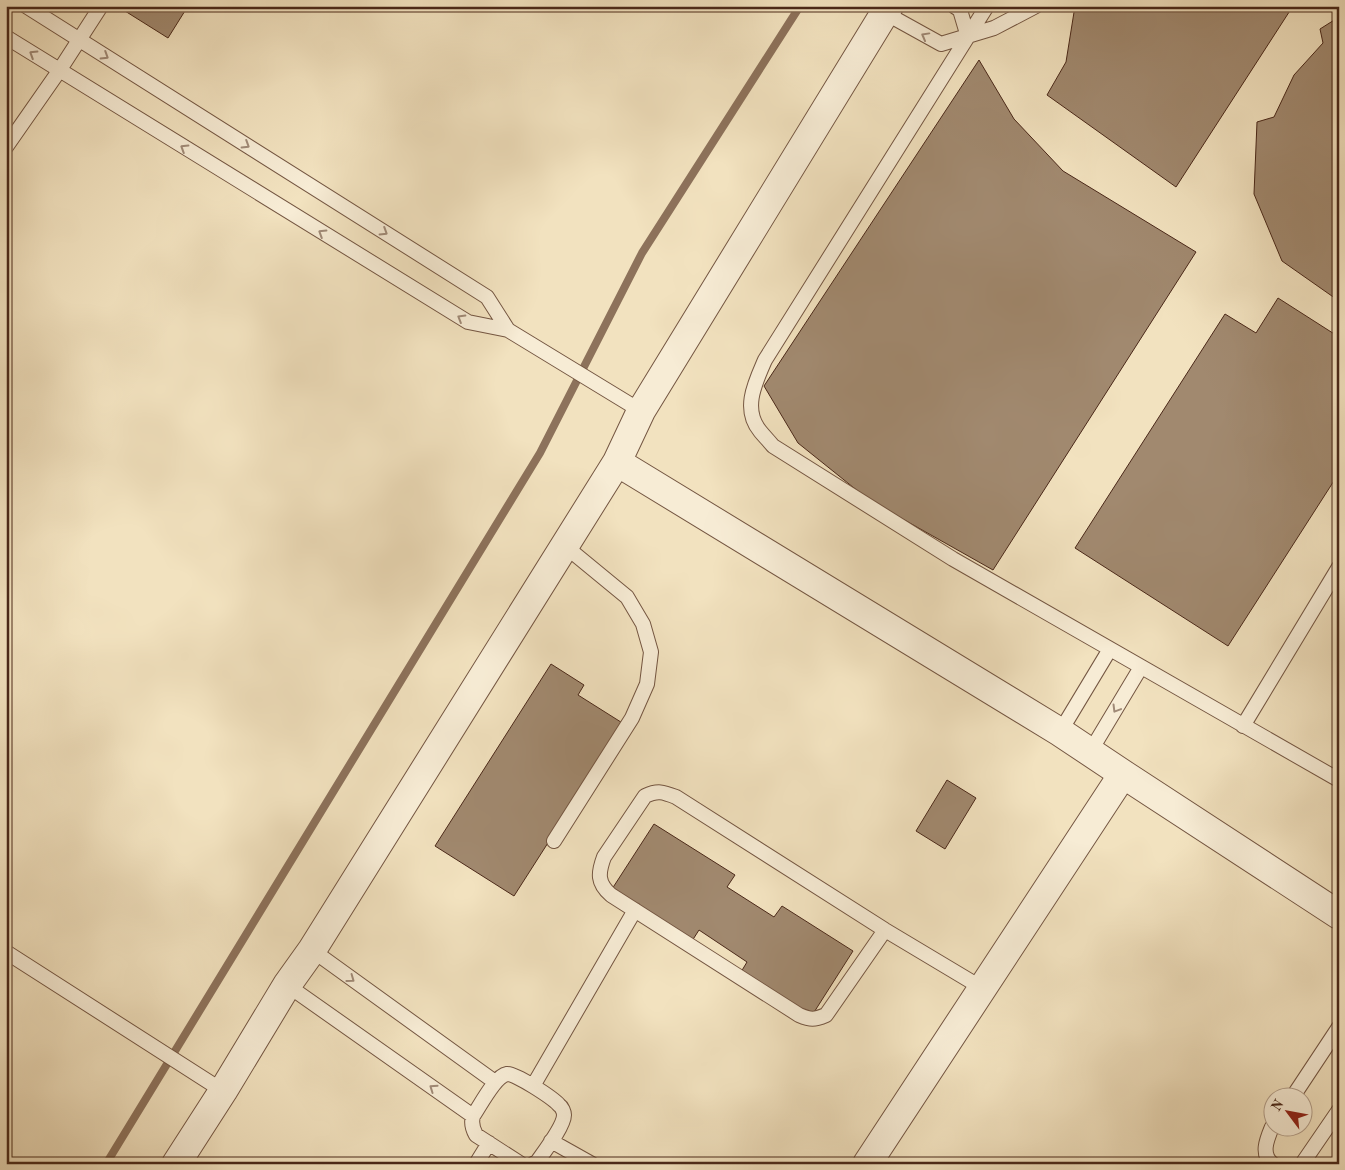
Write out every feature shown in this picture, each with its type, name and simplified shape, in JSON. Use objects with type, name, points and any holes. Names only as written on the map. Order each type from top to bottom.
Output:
[{"type":"street","points":[[176,1164],[618,462],[641,411],[887,9]]},
{"type":"street","points":[[618,462],[1060,732],[1339,915]]},
{"type":"street","points":[[867,1164],[1123,774]]},
{"type":"lane","points":[[26,6],[487,297],[508,330]]},
{"type":"lane","points":[[6,147],[59,71],[100,6]]},
{"type":"lane","points":[[954,6],[960,10],[968,37]]},
{"type":"lane","points":[[987,6],[765,360],[754,387],[750,410],[758,430],[773,446],[953,559],[1339,780]]},
{"type":"lane","points":[[887,9],[941,44],[994,28],[1036,6]]},
{"type":"lane","points":[[6,38],[468,322],[508,330],[641,411]]},
{"type":"lane","points":[[554,841],[632,718],[647,684],[651,652],[643,624],[628,596],[566,546]]},
{"type":"lane","points":[[1243,726],[1339,567]]},
{"type":"lane","points":[[1060,732],[1110,649]]},
{"type":"lane","points":[[1090,752],[1141,667]]},
{"type":"lane","points":[[885,930],[826,1015],[817,1019],[810,1019],[799,1015],[611,895],[602,888],[600,867],[604,857],[645,796],[654,792],[663,792],[676,797],[885,930],[982,988]]},
{"type":"lane","points":[[534,1086],[635,910]]},
{"type":"lane","points":[[312,950],[495,1082]]},
{"type":"lane","points":[[6,952],[223,1091]]},
{"type":"lane","points":[[287,985],[473,1116]]},
{"type":"lane","points":[[1299,1088],[1339,1026]]},
{"type":"lane","points":[[521,1164],[476,1134],[472,1129],[471,1122],[473,1116],[495,1082],[501,1076],[507,1074],[514,1075],[534,1086],[563,1109],[562,1122],[534,1164]]},
{"type":"lane","points":[[1302,1164],[1339,1110]]},
{"type":"lane","points":[[1268,1138],[1265,1152],[1269,1161],[1273,1164]]},
{"type":"lane","points":[[551,1141],[592,1164]]},
{"type":"lane","points":[[476,1164],[489,1143]]},
{"type":"building","points":[[117,6],[188,6],[168,38]]},
{"type":"building","points":[[1075,6],[1293,6],[1176,187],[1047,95],[1066,62]]},
{"type":"building","points":[[1339,17],[1339,301],[1282,261],[1254,194],[1257,122],[1274,117],[1294,75],[1323,43],[1320,29]]},
{"type":"building","points":[[979,60],[1014,119],[1063,171],[1196,252],[993,570],[869,500],[798,443],[764,386]]},
{"type":"building","points":[[1278,298],[1339,337],[1339,473],[1228,646],[1075,548],[1225,314],[1256,333]]},
{"type":"building","points":[[551,664],[584,685],[578,695],[624,724],[514,896],[435,846]]},
{"type":"building","points":[[947,780],[976,798],[945,849],[916,831]]},
{"type":"building","points":[[654,824],[735,875],[727,887],[774,917],[782,906],[853,951],[811,1017],[741,972],[747,962],[699,930],[692,941],[612,889]]},
{"type":"waterway","points":[[106,1164],[540,453],[642,253],[800,6]]}]
